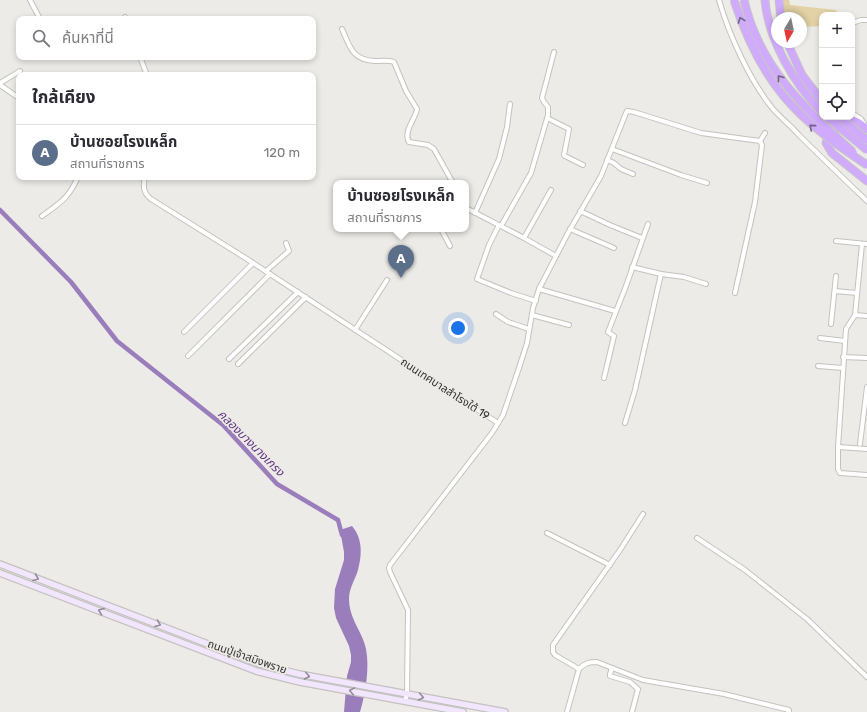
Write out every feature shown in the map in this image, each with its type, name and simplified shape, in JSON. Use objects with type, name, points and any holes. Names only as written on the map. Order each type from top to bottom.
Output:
[{"type":"highway","points":[[734,0],[745,33],[753,50],[770,80],[782,96],[821,134],[867,165]]},
{"type":"highway","points":[[744,0],[754,33],[776,72],[794,96],[814,117],[867,165]]},
{"type":"highway","points":[[765,0],[773,34],[783,59],[799,84],[819,109]]},
{"type":"highway","points":[[780,0],[781,12]]},
{"type":"highway","points":[[790,48],[802,75],[819,97]]},
{"type":"highway","points":[[831,120],[867,150]]},
{"type":"highway","points":[[843,120],[867,140]]},
{"type":"highway","points":[[867,129],[859,122],[846,120],[827,140],[826,143],[832,153],[867,181]]},
{"type":"main road","name":"ถนนปู่เจ้าสมิงพราย","points":[[0,564],[260,664],[324,679],[505,712]]},
{"type":"main road","name":"ถนนปู่เจ้าสมิงพราย","points":[[0,573],[256,671],[286,679],[463,712]]},
{"type":"street","points":[[30,0],[38,16]]},
{"type":"street","points":[[719,0],[738,52],[760,90],[774,109],[796,132],[867,201]]},
{"type":"street","points":[[855,23],[867,20]]},
{"type":"street","points":[[342,29],[353,53],[359,57],[374,61],[394,62],[406,91],[417,109],[408,131],[409,142],[428,145],[434,149],[452,180]]},
{"type":"street","points":[[536,301],[511,293],[477,279],[489,245],[531,173],[547,118],[548,107],[542,100],[554,52]]},
{"type":"street","points":[[141,60],[145,72]]},
{"type":"street","points":[[16,74],[0,84],[16,96]]},
{"type":"street","points":[[475,213],[499,159],[507,127],[510,104]]},
{"type":"street","points":[[500,419],[522,361],[539,289],[570,229],[601,176],[626,113],[630,111],[701,133],[760,141]]},
{"type":"street","points":[[855,115],[861,119],[867,129]]},
{"type":"street","points":[[547,118],[569,129],[564,155],[583,165]]},
{"type":"street","points":[[735,293],[755,202],[762,148],[760,141],[765,133]]},
{"type":"street","points":[[612,149],[681,175],[707,183]]},
{"type":"street","points":[[607,160],[614,163],[621,169],[633,174]]},
{"type":"street","points":[[42,216],[65,199],[72,191],[77,180]]},
{"type":"street","name":"ถนนเทศบาลสำโรงใต้ 19","points":[[145,180],[144,189],[151,199],[306,297],[355,330],[500,419],[390,564],[389,568],[408,610],[407,694]]},
{"type":"street","points":[[524,238],[551,190]]},
{"type":"street","points":[[469,210],[556,256]]},
{"type":"street","points":[[580,211],[642,238]]},
{"type":"street","points":[[604,378],[614,336],[608,332],[648,224]]},
{"type":"street","points":[[570,229],[614,248]]},
{"type":"street","points":[[443,232],[450,246]]},
{"type":"street","points":[[836,241],[865,244],[855,315],[846,329],[843,357],[838,469],[840,473],[867,475]]},
{"type":"street","points":[[188,356],[289,251],[286,243]]},
{"type":"street","points":[[184,332],[253,263]]},
{"type":"street","points":[[632,267],[661,274],[684,277],[706,284]]},
{"type":"street","points":[[625,423],[635,390],[661,274]]},
{"type":"street","points":[[831,324],[836,276]]},
{"type":"street","points":[[355,330],[387,280]]},
{"type":"street","points":[[539,289],[615,311]]},
{"type":"street","points":[[835,291],[857,293]]},
{"type":"street","points":[[229,359],[298,292]]},
{"type":"street","points":[[238,364],[306,297]]},
{"type":"street","points":[[496,314],[508,322],[529,329]]},
{"type":"street","points":[[532,315],[569,325]]},
{"type":"street","points":[[855,315],[867,316]]},
{"type":"street","points":[[820,338],[845,341]]},
{"type":"street","points":[[843,357],[867,358]]},
{"type":"street","points":[[818,366],[843,368]]},
{"type":"street","points":[[860,444],[867,387]]},
{"type":"street","points":[[862,431],[867,432]]},
{"type":"street","points":[[838,447],[867,449]]},
{"type":"street","points":[[579,669],[555,655],[552,649],[553,645],[610,565],[643,514]]},
{"type":"street","points":[[547,534],[610,565]]},
{"type":"street","points":[[697,538],[745,570],[807,618],[867,677]]},
{"type":"street","points":[[567,712],[579,669],[584,664],[590,662],[596,662],[643,680],[724,694],[789,710],[788,712]]},
{"type":"street","points":[[612,668],[610,676],[630,682],[638,688],[632,712]]},
{"type":"street","points":[[405,701],[407,694]]},
{"type":"shaded area","points":[[776,0],[789,0],[790,5],[836,10],[837,12],[819,12],[819,26],[807,27],[807,12],[779,12]]},
{"type":"shaded area","points":[[352,526],[356,531],[360,542],[361,553],[358,570],[350,591],[349,605],[366,650],[367,677],[360,712],[344,712],[347,676],[351,662],[351,655],[349,646],[336,618],[334,608],[335,589],[344,560],[340,530]]},
{"type":"waterway","name":"คลองบางนางเกรง","points":[[0,210],[71,282],[117,341],[223,425],[277,484],[338,520],[342,535]]},
{"type":"place","name":"บ้านซอยโรงเหล็ก","points":[[401,278]]}]
